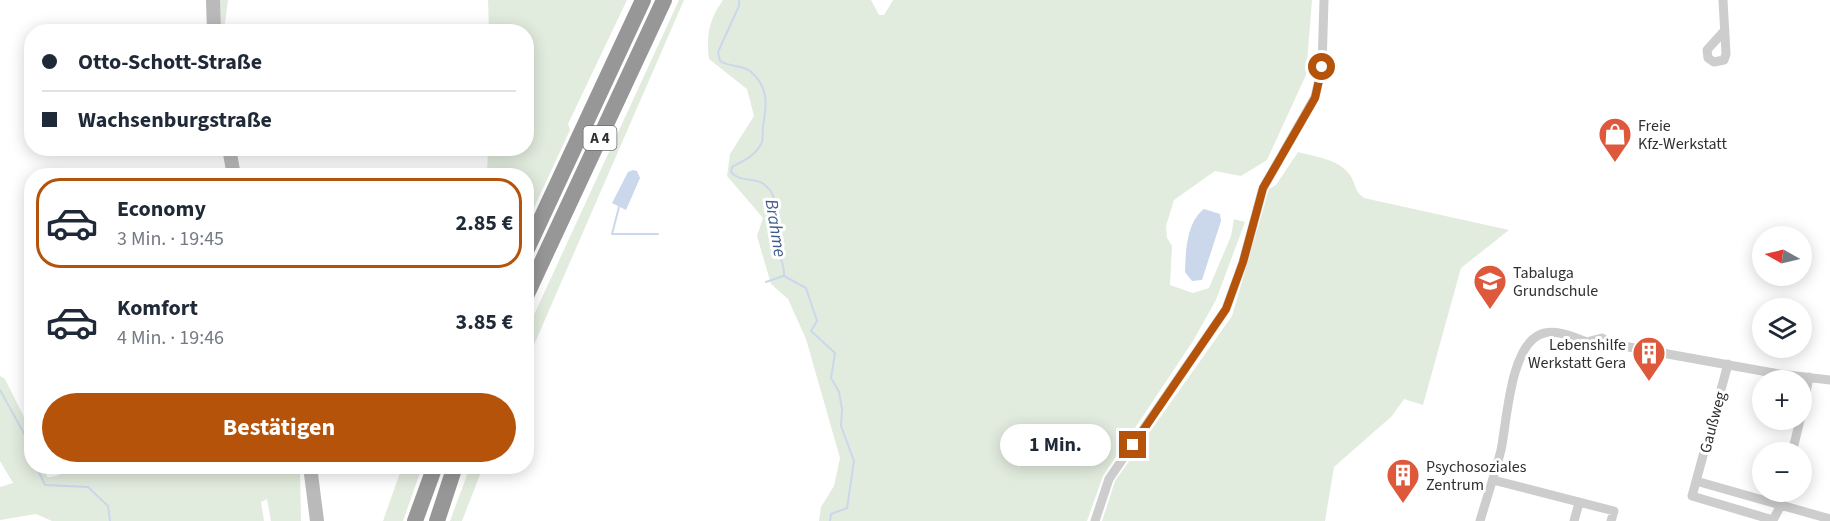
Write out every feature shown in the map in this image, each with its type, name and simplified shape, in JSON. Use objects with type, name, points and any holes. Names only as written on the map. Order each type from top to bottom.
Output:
[{"type":"highway","name":"A 4","points":[[534,234],[643,0]]},
{"type":"highway","name":"A 4","points":[[534,279],[664,0]]},
{"type":"highway","points":[[415,521],[432,474]]},
{"type":"highway","points":[[437,521],[452,474]]},
{"type":"street","points":[[213,0],[214,24]]},
{"type":"street","points":[[1095,521],[1109,479],[1226,309],[1243,262],[1263,188],[1315,98],[1322,67],[1324,0]]},
{"type":"street","points":[[1723,0],[1725,30]]},
{"type":"street","points":[[1480,521],[1493,480],[1501,447],[1503,422],[1522,352],[1533,339],[1542,334],[1554,333],[1590,341],[1602,338],[1612,344],[1765,370]]},
{"type":"street","name":"Gaußweg","points":[[1696,481],[1728,364]]},
{"type":"street","points":[[1812,377],[1830,380]]},
{"type":"street","points":[[311,474],[317,521]]},
{"type":"street","points":[[1493,480],[1579,504],[1614,510],[1611,521]]},
{"type":"street","points":[[1782,502],[1781,505],[1773,520],[1692,496],[1696,481],[1781,505],[1830,519]]},
{"type":"street","points":[[1574,521],[1579,504]]},
{"type":"green space","points":[[217,0],[228,0],[225,24],[217,24]]},
{"type":"green space","points":[[488,0],[627,0],[568,124],[570,130],[534,208],[534,168],[487,168],[488,156],[534,156],[534,24],[489,24]]},
{"type":"green space","points":[[679,0],[684,0],[534,345],[534,315]]},
{"type":"green space","points":[[723,0],[871,0],[879,15],[884,15],[893,0],[1312,0],[1306,75],[1267,160],[1241,176],[1215,171],[1174,200],[1166,226],[1167,238],[1172,246],[1170,285],[1193,293],[1209,288],[1231,236],[1234,219],[1245,222],[1216,300],[1193,341],[1103,476],[1087,521],[819,521],[821,507],[834,486],[840,458],[806,339],[788,299],[771,284],[757,236],[763,218],[727,176],[730,154],[754,116],[747,89],[709,59],[710,28],[714,14]]},
{"type":"green space","points":[[1298,152],[1340,165],[1350,175],[1357,190],[1364,198],[1509,230],[1461,268],[1423,405],[1404,399],[1392,416],[1334,467],[1325,521],[1102,521],[1115,481],[1232,316],[1269,189],[1276,185]]},
{"type":"green space","points":[[0,376],[5,379],[24,417],[24,474],[46,474],[47,477],[60,474],[300,474],[301,521],[271,521],[267,499],[261,502],[264,521],[52,521],[36,514],[0,520],[0,487],[13,483],[0,461]]},
{"type":"green space","points":[[400,474],[420,474],[403,521],[383,521]]},
{"type":"green space","points":[[467,474],[480,474],[462,521],[450,521]]},
{"type":"water","points":[[637,171],[640,178],[626,210],[612,203],[628,172]]},
{"type":"water","points":[[1204,209],[1220,214],[1221,221],[1202,280],[1192,281],[1185,272],[1188,238],[1194,222]]},
{"type":"waterway","name":"Brahme","points":[[739,0],[739,6],[718,52],[720,61],[747,69],[756,77],[764,90],[765,110],[761,144],[752,155],[732,167],[731,172],[739,178],[757,181],[770,191],[774,198],[775,237],[784,276],[806,288],[817,321],[811,331],[835,353],[831,378],[839,392],[842,409],[841,426],[854,461],[847,508],[831,514],[830,521]]},
{"type":"waterway","points":[[619,207],[612,234],[658,234]]},
{"type":"waterway","points":[[766,282],[783,276]]},
{"type":"waterway","points":[[0,390],[24,434]]},
{"type":"waterway","points":[[40,474],[45,485],[88,487],[108,506],[110,521]]},
{"type":"place","name":"Freie Kfz-Werkstatt","points":[[1615,163]]},
{"type":"place","name":"Tabaluga Grundschule","points":[[1490,310]]},
{"type":"place","name":"Lebenshilfe Werkstatt Gera","points":[[1649,382]]},
{"type":"place","name":"Psychosoziales Zentrum","points":[[1403,504]]},
{"type":"route","points":[[1133,445],[1226,309],[1243,262],[1263,188],[1315,98],[1322,67]]}]
